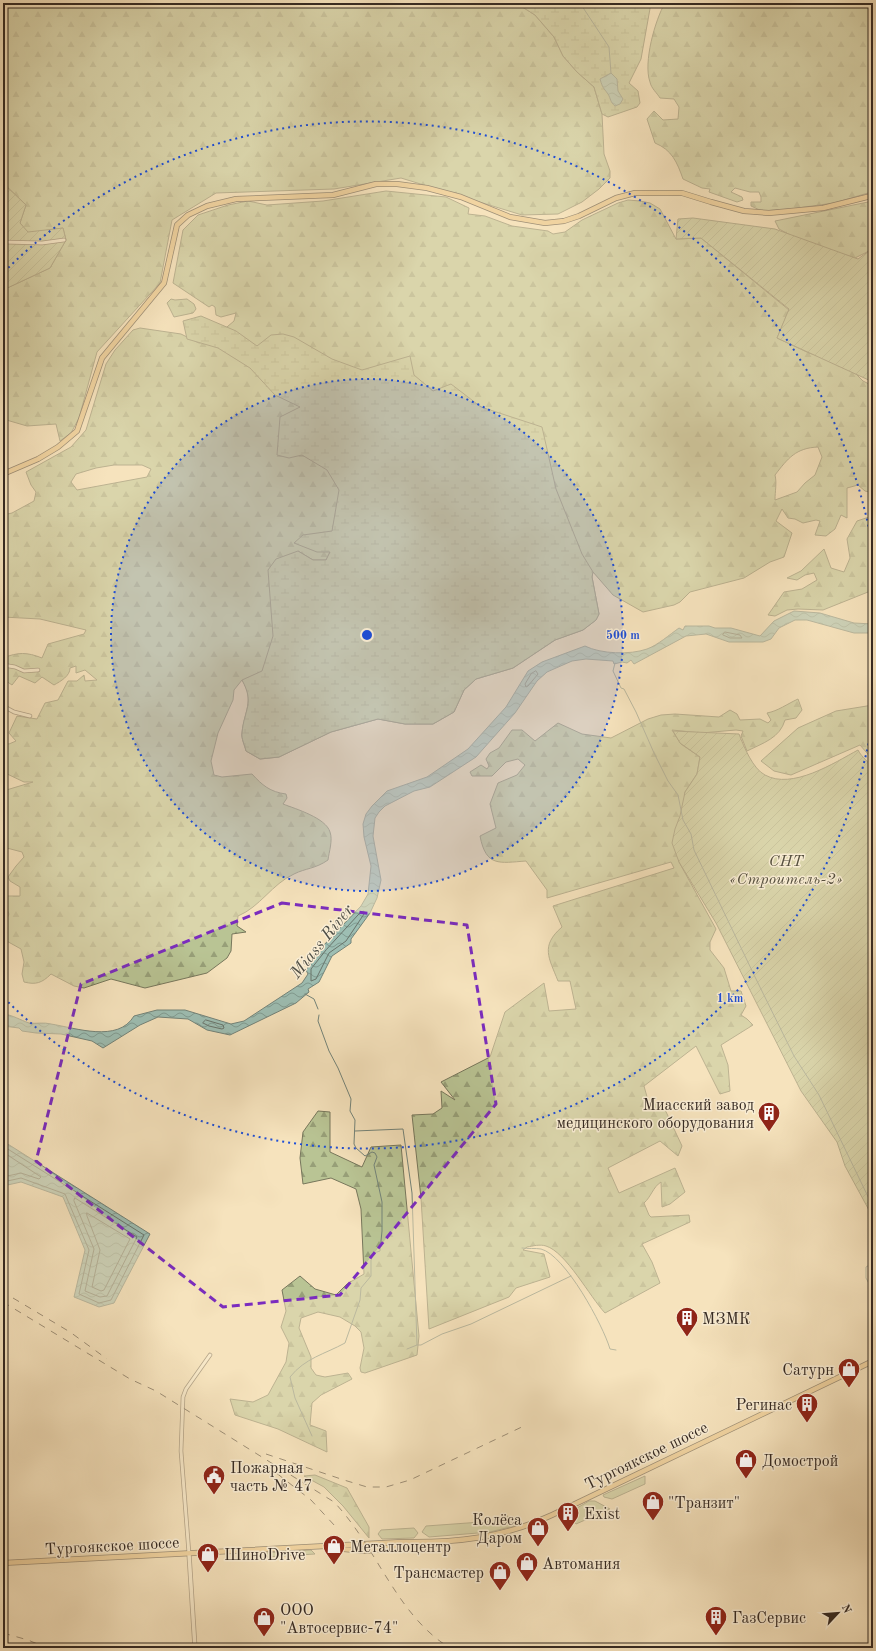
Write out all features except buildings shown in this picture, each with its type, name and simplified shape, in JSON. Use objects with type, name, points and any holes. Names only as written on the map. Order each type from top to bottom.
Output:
[{"type":"main road","points":[[3,474],[24,466],[58,447],[77,431],[81,424],[102,358],[164,283],[178,225],[188,215],[207,206],[236,199],[333,195],[376,184],[397,184],[426,188],[461,197],[505,216],[545,223],[564,221],[579,216],[616,198],[634,193],[682,193],[744,211],[769,213],[823,208],[871,196],[873,194]]},
{"type":"main road","name":"Тургоякское шоссе","points":[[3,1563],[318,1547],[366,1551],[406,1546],[422,1542],[490,1536],[530,1525],[873,1361]]},
{"type":"street","points":[[3,242],[42,243],[64,240]]},
{"type":"street","points":[[3,665],[15,667],[24,671],[38,670]]},
{"type":"street","points":[[3,706],[14,712],[30,716]]},
{"type":"street","points":[[195,1648],[181,1451],[183,1397],[186,1389],[210,1355]]},
{"type":"highlighted area","points":[[282,903],[467,925],[496,1104],[340,1295],[223,1307],[36,1161],[81,984]]},
{"type":"green space","points":[[3,3],[516,3],[535,15],[554,37],[563,56],[577,72],[594,87],[602,114],[604,154],[610,171],[610,178],[582,202],[558,214],[522,215],[401,178],[334,189],[216,193],[172,220],[160,283],[97,352],[79,418],[71,433],[60,441],[56,424],[27,426],[3,419],[3,290],[50,268],[66,240],[63,228],[28,233],[20,223],[26,205],[3,183]]},
{"type":"green space","points":[[516,3],[651,3],[641,59],[629,83],[638,91],[640,103],[637,107],[608,117],[602,114],[594,87],[577,72],[563,56],[554,37],[535,15]]},
{"type":"green space","points":[[665,3],[873,3],[873,187],[868,193],[834,203],[762,211],[751,206],[751,202],[761,202],[759,192],[750,192],[735,188],[731,192],[742,197],[743,200],[737,202],[709,192],[710,189],[702,188],[683,179],[670,153],[655,143],[647,119],[654,111],[663,120],[678,119],[679,107],[674,99],[660,98],[650,82],[648,74],[651,42],[657,20]]},
{"type":"green space","points":[[3,183],[26,205],[20,223],[28,232],[63,228],[66,240],[50,268],[3,290]]},
{"type":"green space","points":[[386,191],[446,197],[469,208],[468,214],[485,216],[512,226],[548,231],[553,234],[565,232],[582,220],[618,203],[628,200],[650,203],[660,209],[676,239],[701,238],[789,310],[777,338],[809,353],[826,358],[856,374],[863,381],[873,386],[873,493],[865,491],[858,485],[847,488],[847,518],[841,515],[835,529],[826,536],[815,535],[820,521],[816,520],[803,523],[795,519],[788,518],[782,509],[776,521],[792,533],[784,557],[770,562],[744,578],[690,592],[680,602],[674,605],[643,612],[613,595],[593,572],[592,577],[599,614],[596,620],[583,630],[555,640],[513,668],[476,679],[464,690],[454,712],[433,724],[405,724],[378,719],[331,732],[279,757],[260,759],[246,751],[243,740],[242,733],[248,706],[248,694],[242,680],[234,690],[233,700],[218,733],[211,761],[214,775],[222,777],[252,774],[275,792],[286,794],[287,798],[283,804],[317,818],[327,827],[330,832],[331,839],[328,860],[286,878],[253,907],[238,916],[237,926],[246,932],[232,934],[231,951],[227,958],[207,973],[145,988],[111,979],[84,988],[74,986],[51,974],[39,982],[24,982],[22,974],[24,962],[21,949],[3,939],[3,927],[9,914],[6,908],[3,907],[3,893],[8,896],[20,896],[20,887],[10,881],[8,877],[24,857],[22,852],[3,847],[3,791],[33,782],[24,782],[3,772],[3,743],[9,744],[16,741],[9,733],[17,716],[37,719],[45,703],[58,700],[68,681],[77,681],[84,675],[85,681],[97,680],[85,670],[76,673],[76,666],[70,668],[67,676],[54,685],[42,677],[35,683],[19,676],[12,685],[3,679],[3,658],[22,654],[42,658],[48,644],[84,634],[86,630],[40,619],[3,617],[3,515],[12,513],[34,501],[36,492],[31,485],[26,472],[71,447],[86,430],[106,364],[115,350],[133,330],[140,328],[181,334],[199,343],[209,341],[234,321],[236,313],[221,317],[216,315],[215,307],[212,305],[209,307],[173,283],[183,230],[198,215],[228,205],[248,201],[267,205],[323,201]],"holes":[[[818,447],[822,457],[815,475],[797,492],[775,500],[775,475],[793,455],[804,449]],[[114,465],[142,465],[151,469],[147,477],[77,490],[71,482],[76,474],[96,468]],[[298,551],[313,560],[326,560],[330,552],[314,601]]]},
{"type":"green space","points":[[873,201],[873,249],[855,258],[803,242],[779,229],[775,221]]},
{"type":"green space","points":[[693,218],[775,229],[858,259],[873,248],[873,382],[777,338],[789,309],[701,238],[676,239],[678,219]]},
{"type":"green space","points":[[171,299],[187,299],[194,304],[196,309],[193,313],[174,317],[167,303]]},
{"type":"green space","points":[[201,316],[236,331],[257,346],[271,335],[283,334],[294,337],[332,359],[362,370],[410,356],[414,375],[433,391],[451,384],[481,407],[542,427],[556,489],[582,554],[593,572],[592,577],[599,614],[596,620],[583,630],[555,640],[513,668],[476,679],[464,690],[454,712],[433,724],[405,724],[378,719],[331,732],[279,757],[260,759],[246,751],[242,735],[248,706],[248,695],[242,680],[262,671],[273,636],[268,570],[276,559],[298,551],[313,560],[326,560],[330,552],[317,552],[294,543],[303,535],[332,531],[339,490],[327,470],[302,455],[289,458],[277,455],[280,417],[300,407],[275,395],[250,368],[218,348],[187,339],[183,321]]},
{"type":"green space","points":[[873,513],[873,590],[823,610],[787,610],[775,616],[768,615],[784,592],[802,589],[817,580],[814,573],[805,575],[797,580],[787,578],[801,571],[824,549],[831,568],[844,572],[850,558],[847,539],[857,521],[869,517]]},
{"type":"green space","points":[[798,699],[802,710],[796,718],[785,720],[783,726],[775,736],[747,751],[741,736],[743,731],[736,730],[701,733],[672,730],[681,744],[700,757],[697,774],[685,792],[679,862],[716,929],[710,942],[710,950],[724,968],[731,991],[741,991],[746,1006],[741,1015],[753,1025],[721,1045],[728,1065],[730,1091],[720,1094],[696,1046],[644,1086],[649,1104],[661,1101],[682,1146],[678,1156],[660,1141],[608,1168],[619,1193],[675,1168],[685,1192],[670,1204],[662,1207],[661,1182],[644,1203],[651,1217],[689,1215],[690,1222],[642,1244],[652,1262],[660,1283],[605,1313],[562,1257],[554,1250],[544,1245],[536,1245],[527,1247],[523,1250],[544,1254],[550,1277],[516,1288],[509,1297],[429,1329],[421,1198],[412,1115],[433,1114],[442,1108],[441,1091],[455,1100],[441,1082],[490,1057],[505,1012],[544,983],[549,1011],[576,1009],[570,981],[558,981],[548,952],[551,940],[562,927],[553,906],[674,868],[671,862],[547,898],[547,890],[526,861],[495,861],[486,853],[480,836],[496,828],[490,804],[498,783],[517,775],[525,765],[518,759],[506,762],[492,776],[472,776],[470,772],[481,765],[487,769],[489,766],[486,759],[490,753],[499,748],[512,730],[522,730],[535,741],[558,723],[582,734],[611,738],[648,719],[661,715],[675,714],[719,717],[730,710],[737,714],[740,720],[760,719],[768,723],[771,720],[767,713],[779,709]]},
{"type":"green space","points":[[873,705],[873,760],[860,745],[791,775],[774,771],[761,761],[798,728],[836,711]]},
{"type":"green space","name":"СНТ «Строитель-2»","points":[[673,731],[739,734],[749,757],[757,768],[765,775],[776,779],[788,779],[813,773],[858,750],[873,770],[873,1226],[870,1212],[845,1166],[837,1142],[801,1091],[716,923],[679,862],[672,843],[685,792],[697,774],[700,757],[680,743]]},
{"type":"green space","points":[[318,1111],[330,1112],[330,1152],[362,1167],[371,1147],[401,1145],[419,1336],[417,1355],[365,1373],[361,1372],[360,1368],[364,1348],[361,1332],[355,1326],[340,1317],[318,1312],[301,1318],[299,1328],[311,1357],[311,1368],[316,1375],[325,1377],[348,1373],[352,1379],[321,1395],[312,1403],[310,1425],[326,1431],[327,1452],[278,1429],[235,1415],[230,1399],[253,1402],[268,1395],[286,1362],[289,1343],[281,1327],[286,1311],[282,1290],[300,1276],[315,1289],[336,1295],[347,1284],[364,1274],[361,1209],[356,1189],[331,1178],[303,1184],[300,1158],[303,1132]]},
{"type":"green space","points":[[315,1475],[347,1488],[369,1527],[369,1538],[343,1506],[324,1487],[304,1476]]},
{"type":"green space","points":[[645,1476],[645,1484],[612,1499],[604,1497],[603,1495]]},
{"type":"green space","points":[[589,1501],[595,1501],[610,1509],[576,1524],[573,1519],[577,1508]]},
{"type":"green space","points":[[507,1516],[514,1526],[490,1532],[429,1537],[422,1532],[426,1526],[509,1520]]},
{"type":"green space","points":[[414,1528],[418,1533],[414,1538],[382,1539],[378,1534],[381,1530]]},
{"type":"green space","points":[[311,1550],[315,1554],[265,1557],[265,1553]]},
{"type":"water","points":[[611,73],[617,79],[618,91],[623,99],[620,104],[615,106],[603,88],[600,79]]},
{"type":"water","points":[[794,611],[820,613],[854,623],[873,624],[873,633],[854,633],[807,620],[795,620],[779,628],[771,639],[763,642],[729,642],[706,634],[686,636],[634,664],[631,660],[627,663],[622,662],[614,664],[613,661],[586,659],[572,661],[547,672],[537,681],[515,713],[476,757],[430,787],[414,791],[385,806],[379,812],[375,818],[373,836],[381,880],[377,898],[370,913],[351,939],[351,943],[332,956],[319,982],[308,989],[309,992],[296,1003],[230,1035],[207,1030],[188,1019],[158,1017],[140,1025],[103,1048],[92,1041],[61,1034],[36,1033],[22,1031],[19,1028],[3,1026],[3,1014],[13,1016],[29,1023],[48,1023],[96,1032],[107,1031],[118,1029],[127,1024],[134,1016],[157,1010],[185,1010],[231,1024],[244,1021],[302,983],[308,974],[306,970],[322,947],[361,906],[368,894],[371,866],[364,837],[363,824],[366,814],[372,806],[387,791],[427,777],[468,749],[506,707],[528,671],[542,662],[585,646],[599,651],[616,653],[647,649],[679,628],[683,630],[685,626],[731,628],[760,636],[774,621]]},
{"type":"water","points":[[3,1141],[150,1234],[114,1303],[99,1307],[74,1297],[85,1250],[63,1197],[21,1182],[3,1186]]},
{"type":"waterway","points":[[580,3],[609,47],[611,73]]},
{"type":"waterway","points":[[615,663],[613,671],[621,688],[624,689],[636,712],[668,781],[678,795],[683,820],[691,834],[694,850],[794,1056],[819,1095],[873,1207]]},
{"type":"waterway","points":[[305,994],[314,999],[318,1009]]},
{"type":"waterway","points":[[312,1436],[295,1398],[290,1377],[302,1365],[345,1343],[360,1300],[361,1288],[371,1276],[371,1260],[374,1253],[380,1251],[382,1231],[382,1202],[374,1165],[377,1157],[375,1153],[372,1152],[365,1156],[356,1148],[354,1144],[355,1120],[350,1111],[351,1099],[329,1051],[318,1021],[319,1015]]},
{"type":"waterway","points":[[355,1131],[403,1129],[412,1193],[417,1345],[407,1349]]},
{"type":"waterway","points":[[522,1248],[541,1249],[551,1254],[561,1264],[582,1292],[600,1324],[610,1349],[616,1350]]},
{"type":"waterway","points":[[873,1263],[866,1267],[866,1278],[873,1291]]},
{"type":"waterway","points":[[417,1345],[421,1345],[442,1334],[471,1324],[571,1276]]},
{"type":"railway","points":[[13,1298],[70,1332],[107,1359]]},
{"type":"railway","points":[[3,1302],[130,1379],[156,1391],[334,1502],[363,1539],[388,1580],[415,1618],[431,1634],[450,1648]]},
{"type":"railway","points":[[266,1454],[367,1487],[386,1487],[410,1480],[526,1425]]},
{"type":"railway","points":[[266,1465],[311,1500],[335,1526]]},
{"type":"railway","points":[[3,1633],[28,1640],[47,1648]]},
{"type":"place","name":"Миасский завод медицинского оборудования","points":[[769,1132]]},
{"type":"place","name":"МЗМК","points":[[687,1338]]},
{"type":"place","name":"Сатурн","points":[[849,1388]]},
{"type":"place","name":"Регинас","points":[[807,1424]]},
{"type":"place","name":"Домострой","points":[[746,1480]]},
{"type":"place","name":"Пожарная часть № 47","points":[[214,1496]]},
{"type":"place","name":"\"Транзит\"","points":[[653,1522]]},
{"type":"place","name":"Exist","points":[[568,1532]]},
{"type":"place","name":"Колёса Даром","points":[[538,1548]]},
{"type":"place","name":"Металлоцентр","points":[[334,1566]]},
{"type":"place","name":"ШиноDrive","points":[[208,1574]]},
{"type":"place","name":"Автомания","points":[[527,1582]]},
{"type":"place","name":"Трансмастер","points":[[500,1592]]},
{"type":"place","name":"ГазСервис","points":[[716,1636]]},
{"type":"place","name":"ООО \"Автосервис-74\"","points":[[264,1638]]},
{"type":"water label","name":"Miass River","points":[[321,941]]}]
